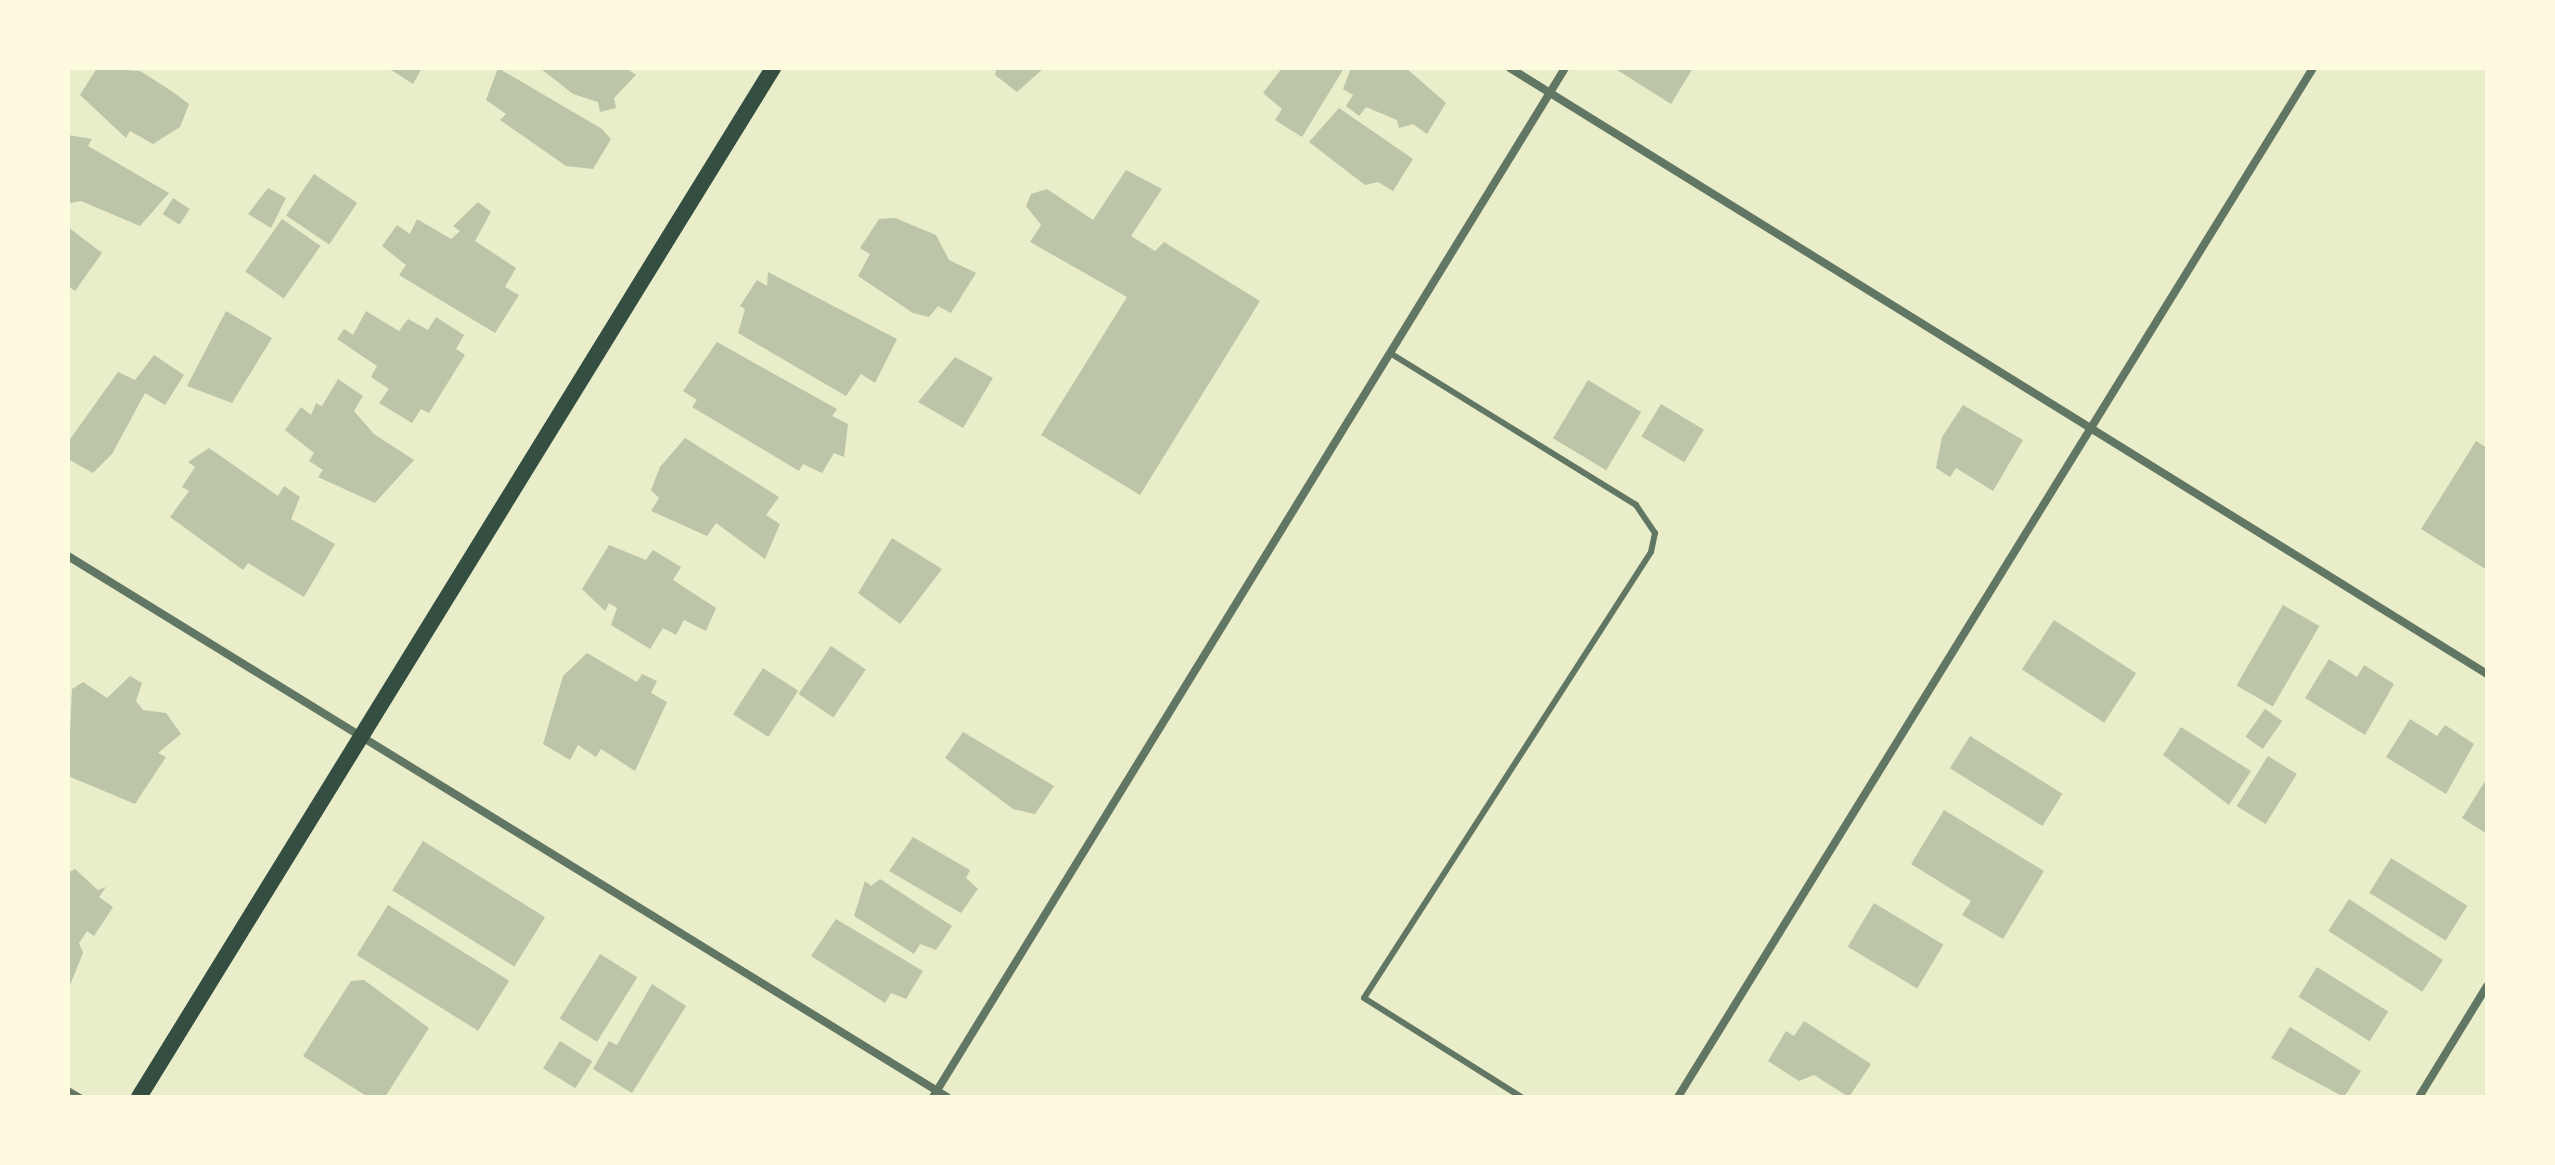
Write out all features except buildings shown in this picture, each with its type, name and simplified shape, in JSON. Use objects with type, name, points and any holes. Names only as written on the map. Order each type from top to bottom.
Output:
[{"type":"main road","points":[[139,1097],[773,68]]},
{"type":"street","points":[[1510,68],[2487,674]]},
{"type":"street","points":[[935,1094],[1565,68]]},
{"type":"street","points":[[1678,1097],[2313,68]]},
{"type":"street","points":[[68,556],[935,1094],[947,1097]]},
{"type":"street","points":[[2419,1097],[2487,986]]},
{"type":"lane","points":[[1390,353],[1636,505],[1655,533],[1651,552],[1364,998],[1521,1097]]},
{"type":"lane","points":[[68,1090],[80,1097]]}]
